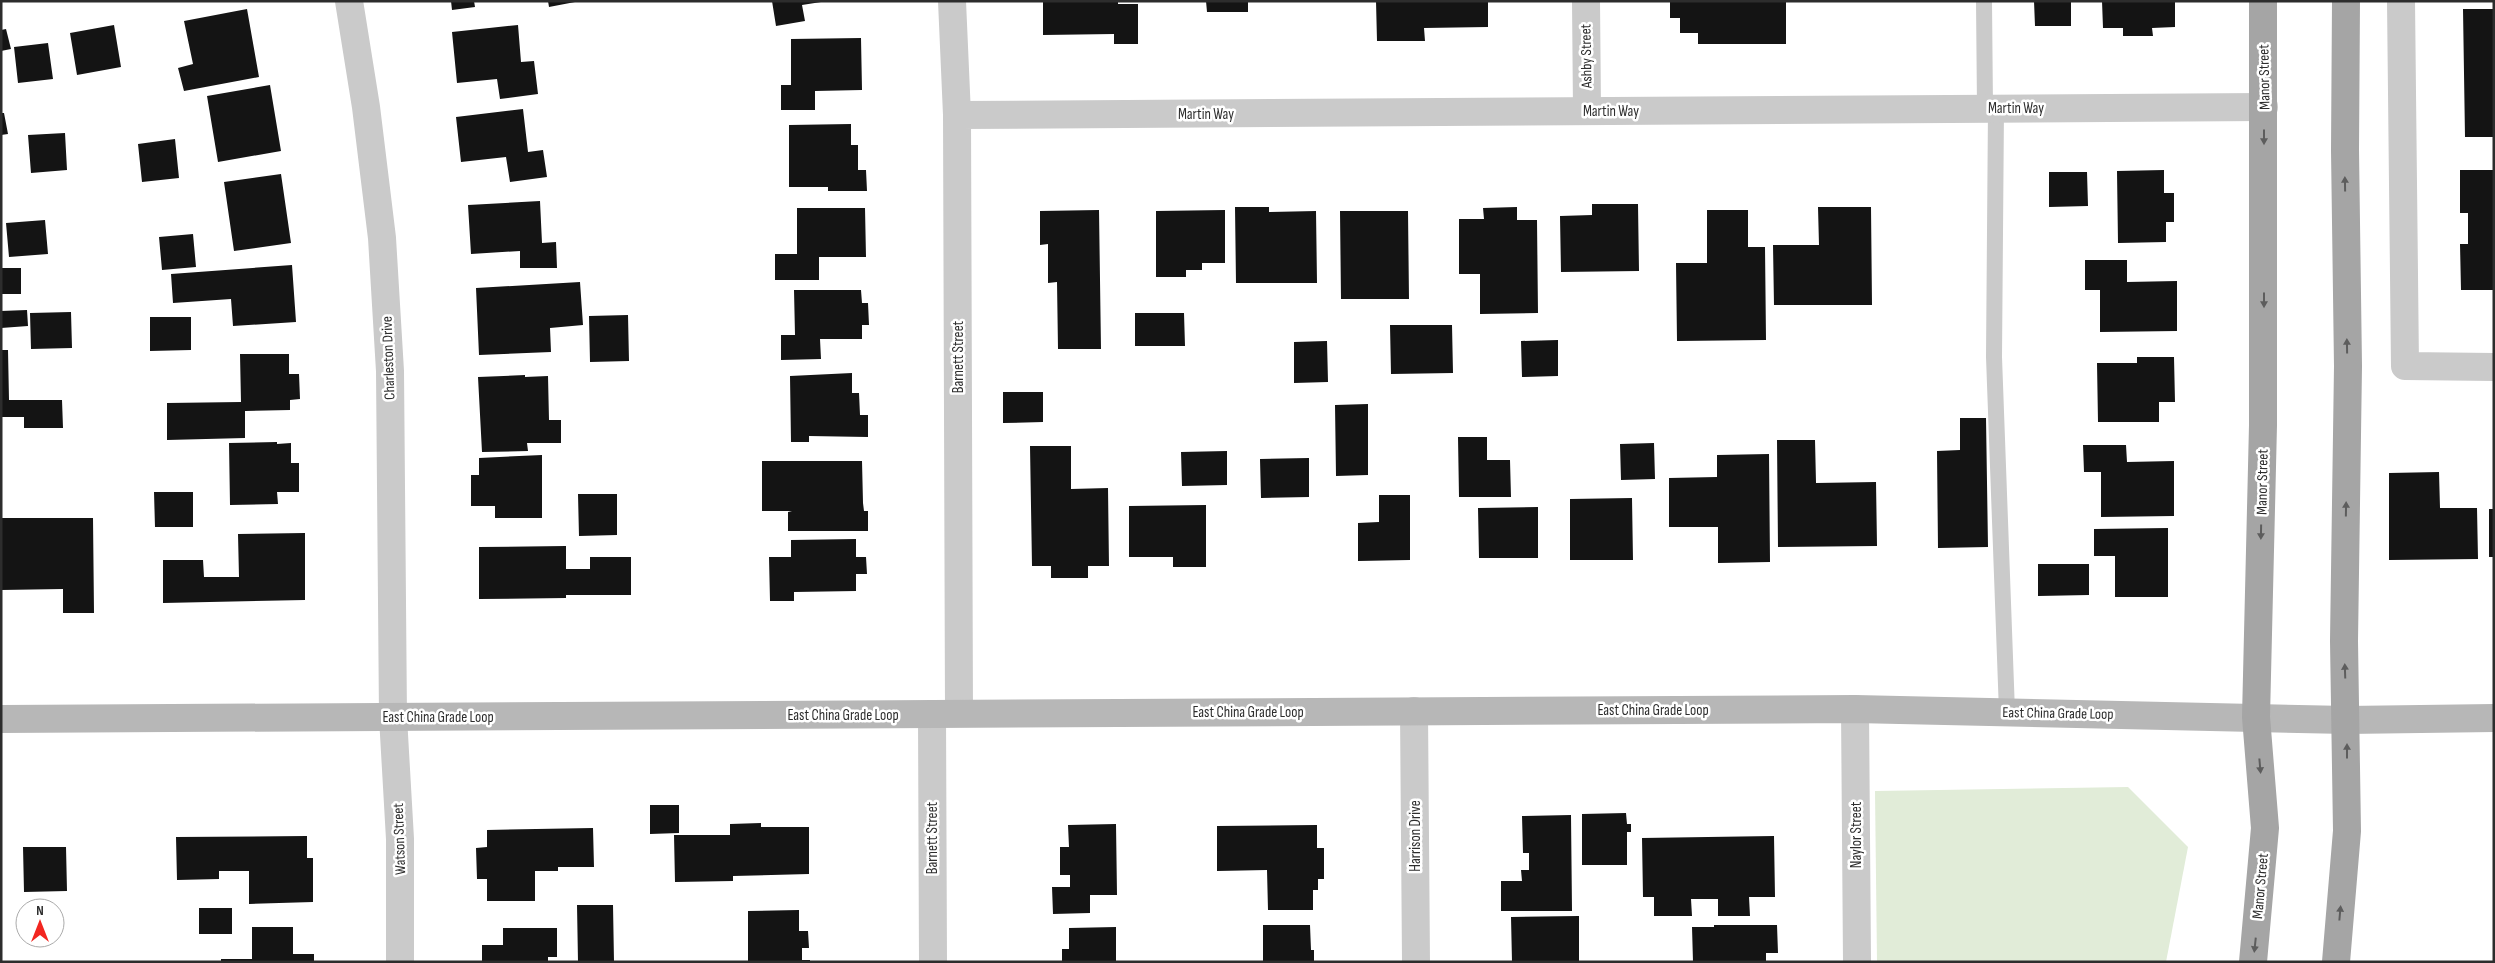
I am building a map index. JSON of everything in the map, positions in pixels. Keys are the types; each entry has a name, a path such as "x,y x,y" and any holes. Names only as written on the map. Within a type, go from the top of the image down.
{"main road":[{"name":"Manor Street","path":"2253,962 2265,828 2256,717 2263,434 2264,107 2262,1"},
{"path":"2336,962 2347,831 2347,720 2344,641 2348,366 2346,1"},
{"name":"East China Grade Loop","path":"1,719 1855,708 2347,720 2494,718"}],"street":[{"name":"Charleston Drive","path":"348,1 368,116 382,238 388,342 393,717"},
{"name":"Barnett Street","path":"952,1 957,115 959,713"},
{"name":"Ashby Street","path":"1586,1 1587,112"},
{"path":"2401,1 2405,366 2494,368"},
{"name":"Martin Way","path":"957,115 2264,107"},
{"name":"Naylor Street","path":"1855,708 1857,962"},
{"name":"Harrison Drive","path":"1414,711 1416,962"},
{"name":"Barnett Street","path":"932,714 933,962"},
{"name":"Watson Street","path":"393,717 400,839 400,962"}],"lane":[{"path":"1984,1 1990,108 1994,357 2006,712"}],"green space":[{"path":"2128,787 2188,847 2166,962 1877,962 1875,791"}],"building":[{"path":"451,1 474,1 475,7 452,10"},
{"path":"548,1 575,1 575,2 549,7"},
{"path":"772,1 821,2 802,5 805,21 776,26"},
{"path":"1043,1 1118,1 1118,4 1138,4 1138,44 1114,44 1114,34 1043,35"},
{"path":"1206,1 1248,1 1248,12 1207,12"},
{"path":"1376,1 1488,1 1488,27 1424,28 1425,41 1377,41"},
{"path":"1670,1 1786,1 1786,44 1698,44 1698,33 1680,33 1680,18 1670,18"},
{"path":"2034,1 2071,1 2071,26 2035,26"},
{"path":"2102,1 2175,1 2175,27 2152,28 2153,36 2123,36 2123,28 2103,28"},
{"path":"247,9 259,77 184,91 178,68 193,64 184,21"},
{"path":"2463,9 2494,9 2494,137 2465,137"},
{"path":"114,25 121,67 77,75 70,33"},
{"path":"518,25 521,62 534,61 538,94 500,99 497,79 457,83 452,32"},
{"path":"6,29 11,49 1,51 1,30"},
{"path":"861,38 862,90 815,91 815,110 781,110 781,85 791,85 791,39"},
{"path":"48,43 53,79 18,83 14,47"},
{"path":"270,85 281,151 218,162 207,96"},
{"path":"523,109 528,152 543,150 547,177 510,182 506,157 461,162 456,117"},
{"path":"1,113 4,113 8,134 1,135"},
{"path":"851,124 851,145 858,145 858,170 866,170 867,191 828,191 828,187 789,187 789,125"},
{"path":"65,133 67,170 31,173 28,135"},
{"path":"175,139 179,178 142,182 138,144"},
{"path":"2164,170 2164,193 2174,193 2174,222 2166,222 2166,242 2118,243 2117,171"},
{"path":"2460,170 2494,170 2494,290 2461,290 2460,244 2468,244 2468,213 2460,213"},
{"path":"2049,172 2087,172 2088,206 2049,207"},
{"path":"281,174 291,243 234,251 224,182"},
{"path":"540,201 542,243 556,242 557,268 520,268 520,251 471,254 468,205"},
{"path":"1592,204 1638,204 1639,271 1561,272 1560,216 1592,215"},
{"path":"1235,207 1269,207 1269,212 1316,211 1317,283 1236,283"},
{"path":"1517,207 1517,220 1537,220 1538,313 1480,314 1480,274 1459,274 1459,219 1484,219 1483,208"},
{"path":"1818,207 1871,207 1872,305 1774,305 1773,245 1819,245"},
{"path":"797,208 865,208 866,257 819,257 819,280 775,280 775,254 797,254"},
{"path":"1099,210 1101,349 1058,349 1057,282 1048,283 1048,244 1040,245 1040,211"},
{"path":"1225,210 1225,263 1202,263 1202,270 1186,270 1186,277 1156,277 1156,211"},
{"path":"1707,210 1748,210 1748,247 1765,247 1766,340 1677,341 1676,263 1707,263"},
{"path":"1340,211 1408,211 1409,299 1341,299"},
{"path":"45,220 48,254 9,257 6,223"},
{"path":"193,234 196,267 162,270 159,237"},
{"path":"2085,260 2127,260 2127,282 2177,281 2177,331 2100,332 2100,290 2085,290"},
{"path":"292,265 296,322 233,326 231,299 173,303 171,274"},
{"path":"1,268 21,268 21,294 1,294"},
{"path":"580,282 583,325 550,328 551,352 479,355 476,288"},
{"path":"794,290 861,290 862,303 868,303 869,325 862,325 862,339 820,339 821,359 781,360 781,335 795,335"},
{"path":"27,310 28,326 1,328 1,311"},
{"path":"71,312 72,348 31,349 30,313"},
{"path":"1135,313 1184,313 1185,346 1135,346"},
{"path":"628,315 629,361 590,362 589,316"},
{"path":"150,317 191,317 191,350 150,351"},
{"path":"1390,325 1452,325 1453,373 1391,374"},
{"path":"1558,340 1558,376 1522,377 1521,341"},
{"path":"1327,341 1328,382 1294,383 1294,342"},
{"path":"1,350 8,350 9,400 62,400 63,428 24,428 24,417 1,417"},
{"path":"240,354 289,354 289,374 299,374 300,399 290,400 290,410 245,411 245,438 167,440 167,403 241,402"},
{"path":"2137,357 2174,357 2175,402 2159,402 2159,422 2098,422 2097,363 2137,363"},
{"path":"852,373 852,393 859,393 860,415 868,415 868,437 809,436 809,442 791,442 790,376"},
{"path":"525,375 525,377 548,376 549,420 561,420 561,443 527,443 528,451 482,452 478,377"},
{"path":"1003,392 1043,392 1043,422 1003,423"},
{"path":"1368,404 1368,475 1336,476 1335,405"},
{"path":"1960,418 1986,418 1988,547 1938,548 1937,451 1960,450"},
{"path":"1458,437 1487,437 1487,460 1510,460 1511,497 1459,497"},
{"path":"1777,440 1815,440 1816,483 1876,482 1877,546 1778,547"},
{"path":"277,442 277,444 291,443 291,463 299,463 299,492 277,492 278,504 230,505 229,443"},
{"path":"1654,443 1655,479 1621,480 1620,444"},
{"path":"2083,445 2126,445 2127,462 2174,461 2174,516 2101,517 2101,472 2084,472"},
{"path":"1030,446 1071,446 1071,489 1108,488 1109,566 1088,566 1088,578 1051,578 1051,566 1032,566"},
{"path":"1227,451 1227,485 1182,486 1181,452"},
{"path":"1769,454 1770,562 1718,563 1718,527 1669,527 1669,478 1717,477 1717,455"},
{"path":"542,455 542,518 495,518 495,506 471,506 471,475 479,475 479,458"},
{"path":"1309,458 1309,497 1261,498 1260,459"},
{"path":"762,461 862,461 863,503 864,511 868,511 868,531 788,531 788,512 792,511 762,511"},
{"path":"2439,472 2440,508 2477,508 2478,559 2389,560 2389,473"},
{"path":"154,492 193,492 193,527 155,527"},
{"path":"578,494 617,494 617,535 579,536"},
{"path":"1379,495 1410,495 1410,560 1358,561 1358,523 1379,522"},
{"path":"1632,498 1633,560 1570,560 1570,499"},
{"path":"1206,505 1206,567 1173,567 1173,557 1129,557 1129,506"},
{"path":"1538,507 1538,558 1479,558 1478,508"},
{"path":"2489,509 2494,509 2494,557 2489,557"},
{"path":"1,518 93,518 94,613 63,613 63,589 1,590"},
{"path":"2168,528 2168,597 2115,597 2115,556 2094,556 2094,529"},
{"path":"305,533 305,600 163,603 163,560 203,560 204,577 239,577 238,534"},
{"path":"856,539 856,557 866,557 867,574 856,574 856,591 794,592 794,601 770,601 769,557 791,557 791,540"},
{"path":"566,546 566,569 590,569 590,557 631,557 631,595 566,595 566,598 479,599 479,547"},
{"path":"2038,564 2089,564 2089,595 2038,596"},
{"path":"650,805 679,805 679,833 650,834"},
{"path":"1626,813 1627,824 1631,824 1631,832 1627,832 1627,865 1582,865 1582,814"},
{"path":"1571,815 1572,911 1501,911 1501,881 1522,881 1521,870 1529,870 1529,853 1523,853 1522,816"},
{"path":"761,823 761,827 809,827 809,874 733,876 733,881 675,882 674,835 730,835 730,824"},
{"path":"1116,824 1117,895 1090,895 1090,913 1053,914 1052,887 1070,887 1070,875 1060,875 1060,847 1069,847 1068,825"},
{"path":"1317,825 1317,848 1324,848 1324,879 1318,879 1318,890 1313,890 1313,910 1268,910 1267,870 1217,871 1217,826"},
{"path":"593,828 594,867 558,867 558,871 535,871 535,901 487,901 487,879 477,879 476,848 487,847 487,830"},
{"path":"307,836 307,858 313,858 313,902 249,904 249,871 219,871 219,879 177,880 176,837"},
{"path":"1774,836 1775,897 1749,897 1750,916 1718,916 1718,899 1691,899 1692,916 1654,916 1654,897 1643,897 1642,838"},
{"path":"23,847 66,847 67,891 24,892"},
{"path":"577,905 613,905 614,962 578,962"},
{"path":"199,908 232,908 232,934 199,934"},
{"path":"799,910 799,931 808,931 809,948 802,948 802,960 810,960 810,962 748,962 748,911"},
{"path":"1579,916 1579,962 1512,962 1511,917"},
{"path":"1263,925 1310,925 1311,950 1314,950 1314,962 1263,962"},
{"path":"1714,925 1777,925 1778,953 1766,953 1766,962 1693,962 1692,927 1714,927"},
{"path":"252,927 293,927 293,954 314,954 314,962 221,962 221,959 252,959"},
{"path":"1116,927 1116,962 1062,962 1062,949 1069,949 1069,928"},
{"path":"503,928 557,928 557,957 548,957 548,962 482,962 482,945 503,945"}]}
